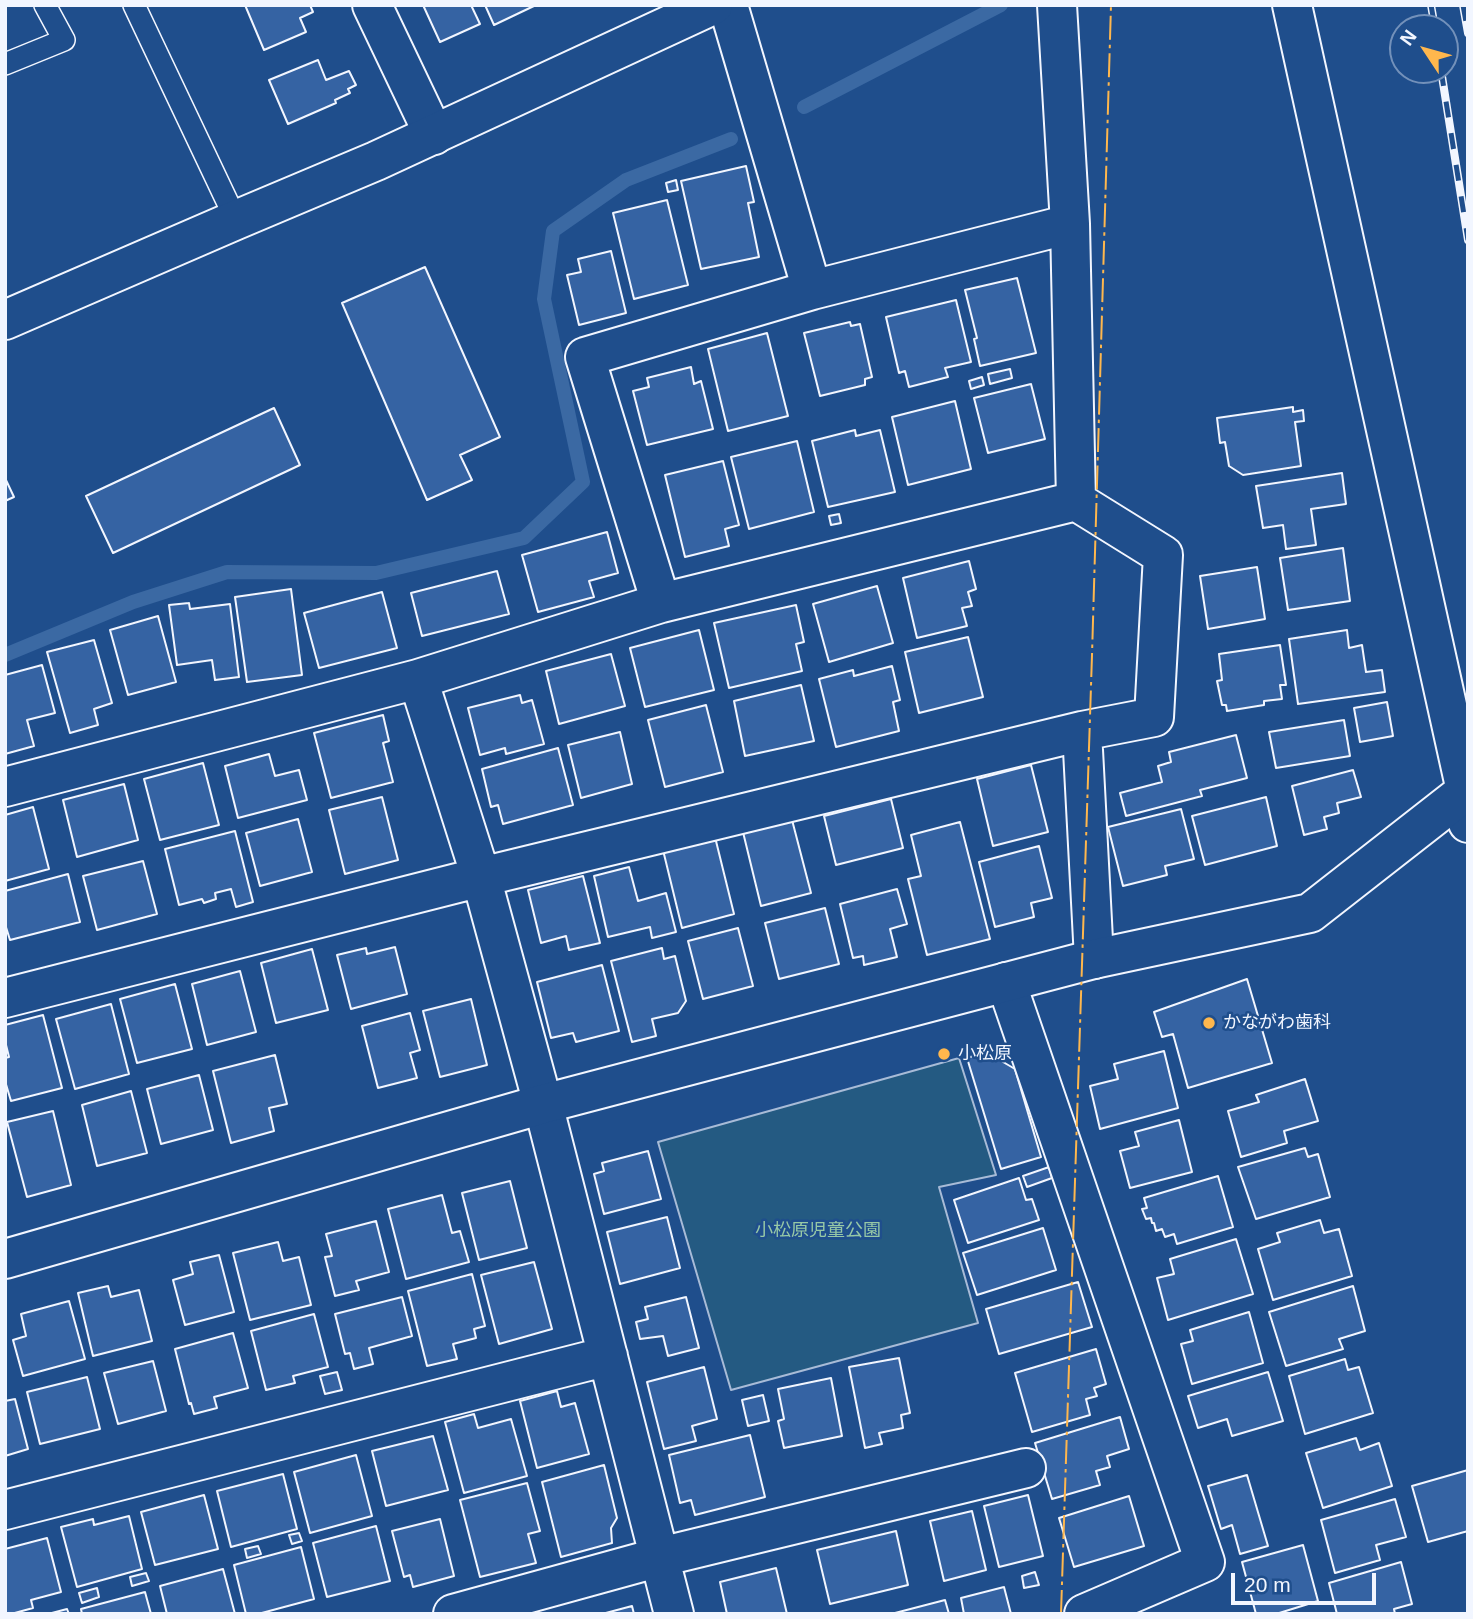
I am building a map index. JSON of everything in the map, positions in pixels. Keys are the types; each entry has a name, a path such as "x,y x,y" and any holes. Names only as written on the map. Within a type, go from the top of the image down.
{"street":[{"path":"372,5 434,135"},
{"path":"5,320 434,135 713,5"},
{"path":"729,5 812,290"},
{"path":"1057,5 1070,224 1076,501"},
{"path":"5,1259 542,1104 1094,959 1310,913 1467,802 1293,5"},
{"path":"661,603 584,357 812,290 1070,224"},
{"path":"5,786 418,679 661,603 1076,501 1163,555 1154,717 1082,731 481,877 5,998"},
{"path":"418,679 481,877 674,1614"},
{"path":"1082,731 1094,959"},
{"path":"1006,982 1205,1562 1084,1614"},
{"path":"5,1510 608,1356"},
{"path":"453,1614 660,1557 1026,1468"}],"lane":[{"path":"5,64 64,40 45,5"},
{"path":"134,5 236,220"}],"green space":[{"name":"小松原児童公園","path":"959,1058 996,1175 939,1187 978,1323 731,1390 658,1142"}],"building":[{"path":"245,5 310,5 313,12 300,18 306,32 264,50"},
{"path":"423,5 471,5 480,24 440,42"},
{"path":"485,5 536,5 494,25"},
{"path":"318,60 326,80 349,71 356,85 348,89 350,93 335,100 336,103 288,124 269,80"},
{"path":"746,166 754,202 748,203 759,257 701,269 681,181"},
{"path":"676,180 678,190 668,192 666,183"},
{"path":"667,200 688,285 634,299 613,213"},
{"path":"611,251 626,313 579,325 567,275 581,272 578,259"},
{"path":"425,267 500,437 460,455 472,480 427,500 342,303"},
{"path":"1017,278 1036,353 980,366 974,339 977,338 965,290"},
{"path":"956,300 971,362 945,368 948,377 909,387 905,371 899,373 886,317"},
{"path":"850,322 851,326 860,324 872,377 865,379 865,385 820,396 804,333"},
{"path":"767,333 788,416 728,431 708,349"},
{"path":"691,367 694,384 701,381 713,429 647,445 633,391 649,387 647,378"},
{"path":"1010,369 1012,378 990,384 988,374"},
{"path":"982,377 984,385 971,389 969,381"},
{"path":"1031,384 1045,439 988,453 974,398"},
{"path":"955,401 971,469 908,485 892,417"},
{"path":"1293,407 1293,412 1303,410 1304,421 1295,422 1301,466 1243,475 1229,466 1225,442 1220,443 1217,418"},
{"path":"274,408 300,465 113,553 86,496"},
{"path":"855,430 856,436 880,430 895,492 828,507 812,441"},
{"path":"797,441 814,512 749,529 731,457"},
{"path":"723,461 739,525 725,529 729,546 685,557 665,475"},
{"path":"1342,473 1346,504 1311,509 1316,545 1286,549 1283,525 1263,528 1256,486"},
{"path":"5,478 14,497 5,501"},
{"path":"839,514 841,523 831,525 829,516"},
{"path":"607,532 618,573 589,581 594,597 538,612 522,555"},
{"path":"1343,548 1350,601 1288,610 1280,558"},
{"path":"969,561 976,589 968,592 972,606 962,608 967,626 917,638 903,578"},
{"path":"1257,567 1265,619 1208,629 1200,576"},
{"path":"497,571 509,614 422,636 411,593"},
{"path":"877,586 893,643 829,662 813,604"},
{"path":"291,589 302,675 247,682 235,597"},
{"path":"382,592 397,648 319,668 304,613"},
{"path":"189,603 190,609 230,604 239,677 215,680 212,660 177,665 169,605"},
{"path":"796,605 804,642 796,644 802,671 729,688 714,623"},
{"path":"158,616 176,682 128,695 110,630"},
{"path":"699,630 714,690 645,707 630,648"},
{"path":"1347,630 1349,648 1362,645 1366,672 1382,670 1385,692 1298,704 1289,639"},
{"path":"968,637 983,697 919,713 905,652"},
{"path":"94,640 112,703 94,709 98,725 70,733 47,652"},
{"path":"1280,645 1286,685 1280,685 1282,699 1227,711 1226,705 1222,705 1217,681 1222,680 1219,654"},
{"path":"611,654 625,706 559,724 546,671"},
{"path":"42,665 55,713 27,720 34,746 5,754 5,675"},
{"path":"892,666 900,700 893,702 899,731 836,747 819,679 853,670 854,676"},
{"path":"801,685 814,741 745,756 734,701"},
{"path":"520,695 522,703 532,700 544,744 506,754 505,748 480,755 468,708"},
{"path":"1387,702 1393,736 1360,742 1354,708"},
{"path":"706,705 723,772 665,787 648,720"},
{"path":"383,715 389,741 383,743 393,782 331,798 314,733"},
{"path":"1344,720 1350,756 1276,768 1269,732"},
{"path":"620,732 632,784 581,798 568,745"},
{"path":"1236,735 1247,778 1200,790 1202,796 1126,816 1120,793 1162,782 1158,766 1171,762 1169,752"},
{"path":"558,748 573,805 503,824 498,805 491,807 482,769"},
{"path":"269,754 275,776 299,770 307,800 238,818 225,766"},
{"path":"203,763 219,825 160,840 144,779"},
{"path":"1031,765 1048,832 993,846 977,779"},
{"path":"1353,770 1361,797 1337,803 1339,813 1324,817 1327,829 1304,835 1292,786"},
{"path":"124,784 138,840 77,857 63,800"},
{"path":"382,797 398,860 345,874 329,810"},
{"path":"1266,797 1277,846 1205,865 1192,816"},
{"path":"891,799 903,848 836,865 824,816"},
{"path":"33,807 49,869 5,881 5,815"},
{"path":"1181,809 1194,859 1165,866 1167,875 1123,886 1108,827"},
{"path":"791,816 811,893 761,906 742,828"},
{"path":"298,819 312,872 260,886 246,833"},
{"path":"960,822 990,939 927,955 908,879 921,876 911,835"},
{"path":"235,831 253,902 236,907 231,889 215,893 216,899 204,903 202,899 179,905 165,849"},
{"path":"715,837 734,914 682,928 663,850"},
{"path":"1039,846 1052,898 1031,903 1034,917 995,927 979,862"},
{"path":"143,861 157,914 97,930 83,876"},
{"path":"629,867 638,901 666,893 676,932 652,938 650,927 608,937 594,876"},
{"path":"68,874 80,922 10,940 5,924 5,891"},
{"path":"583,876 600,943 569,950 566,936 541,943 528,890"},
{"path":"897,889 907,924 890,929 897,957 864,965 863,956 853,958 840,904"},
{"path":"825,908 839,964 779,979 765,923"},
{"path":"738,928 753,986 703,999 688,941"},
{"path":"395,947 407,994 351,1009 337,955 366,948 367,954"},
{"path":"662,948 664,959 675,956 686,1001 678,1013 652,1019 656,1036 632,1042 611,961"},
{"path":"312,949 328,1010 276,1023 261,963"},
{"path":"602,965 619,1031 576,1042 573,1033 551,1038 537,982"},
{"path":"240,971 256,1032 207,1045 192,984"},
{"name":"かながわ歯科","path":"1247,979 1272,1063 1188,1088 1173,1034 1162,1037 1154,1012"},
{"path":"175,984 192,1049 137,1063 120,999"},
{"path":"471,999 487,1065 440,1077 423,1011"},
{"path":"111,1004 129,1074 75,1089 56,1019"},
{"path":"410,1013 420,1050 410,1053 417,1078 378,1088 362,1026"},
{"path":"43,1015 62,1088 11,1101 5,1081 5,1058 9,1057 5,1025"},
{"path":"1164,1051 1178,1108 1100,1129 1090,1086 1118,1079 1114,1064"},
{"path":"986,1052 1015,1069 1041,1157 1001,1169 967,1058"},
{"path":"275,1055 287,1104 269,1108 274,1131 231,1143 213,1071"},
{"path":"199,1075 213,1130 161,1144 147,1089"},
{"path":"1305,1079 1318,1121 1284,1131 1287,1143 1241,1157 1228,1111 1259,1102 1256,1095"},
{"path":"131,1091 147,1153 97,1166 82,1105"},
{"path":"53,1111 71,1185 27,1197 7,1122"},
{"path":"1179,1120 1192,1172 1130,1188 1120,1151 1139,1146 1135,1132"},
{"path":"1305,1148 1308,1157 1318,1154 1330,1197 1256,1219 1238,1167"},
{"path":"648,1151 661,1199 604,1214 594,1174 604,1171 602,1163"},
{"path":"1049,1167 1052,1178 1027,1187 1023,1176"},
{"path":"1218,1176 1233,1227 1177,1244 1174,1234 1165,1237 1162,1229 1156,1231 1151,1218 1146,1219 1142,1209 1147,1208 1144,1198"},
{"path":"1019,1178 1026,1200 1032,1199 1039,1220 968,1243 954,1200"},
{"path":"510,1181 527,1248 479,1260 462,1193"},
{"path":"442,1195 452,1233 460,1231 469,1262 406,1279 388,1209"},
{"path":"667,1217 680,1268 620,1284 607,1232"},
{"path":"1320,1220 1324,1233 1339,1229 1352,1276 1273,1300 1258,1249 1280,1242 1277,1233"},
{"path":"376,1221 389,1272 356,1281 359,1290 335,1296 325,1257 332,1256 326,1234"},
{"path":"1043,1228 1056,1270 977,1295 963,1253"},
{"path":"1236,1239 1253,1294 1168,1320 1157,1278 1174,1274 1170,1259"},
{"path":"278,1242 283,1261 299,1257 311,1305 250,1320 233,1253"},
{"path":"219,1255 234,1312 185,1325 173,1280 193,1274 190,1262"},
{"path":"534,1262 552,1329 499,1344 481,1275"},
{"path":"472,1274 485,1326 474,1329 476,1338 453,1344 457,1359 427,1366 408,1291"},
{"path":"1078,1282 1092,1327 999,1354 986,1309"},
{"path":"108,1286 111,1297 139,1290 152,1341 93,1356 78,1293"},
{"path":"1353,1286 1365,1331 1339,1339 1343,1349 1286,1366 1269,1312"},
{"path":"402,1297 412,1336 369,1348 373,1364 354,1369 350,1353 345,1354 335,1314"},
{"path":"686,1297 699,1348 668,1356 663,1336 640,1339 636,1322 648,1319 645,1307"},
{"path":"69,1301 85,1359 23,1376 13,1340 26,1336 21,1314"},
{"path":"1249,1312 1263,1363 1192,1384 1181,1344 1193,1341 1190,1330"},
{"path":"314,1314 328,1367 293,1376 295,1383 266,1390 251,1331"},
{"path":"233,1333 248,1388 214,1397 217,1408 194,1414 175,1349"},
{"path":"1096,1349 1106,1384 1094,1388 1097,1396 1086,1399 1090,1415 1032,1432 1015,1373"},
{"path":"899,1358 910,1413 901,1415 903,1428 879,1433 882,1444 865,1448 849,1367"},
{"path":"1345,1359 1348,1370 1359,1367 1373,1413 1305,1434 1289,1376"},
{"path":"153,1361 166,1411 118,1424 104,1373"},
{"path":"704,1367 717,1419 692,1426 696,1441 664,1449 647,1382"},
{"path":"337,1372 342,1390 325,1394 320,1376"},
{"path":"1268,1372 1283,1421 1232,1436 1227,1419 1198,1428 1188,1396"},
{"path":"87,1377 100,1429 40,1444 27,1392"},
{"path":"831,1378 842,1436 784,1448 778,1421 784,1419 778,1389"},
{"path":"557,1391 561,1407 575,1403 589,1454 537,1468 520,1401"},
{"path":"763,1395 769,1421 748,1426 742,1400"},
{"path":"15,1399 28,1449 5,1456 5,1401"},
{"path":"474,1414 478,1428 511,1419 527,1476 464,1493 445,1422"},
{"path":"1120,1417 1129,1449 1107,1456 1110,1467 1096,1471 1100,1485 1052,1499 1035,1443"},
{"path":"750,1435 765,1497 695,1515 691,1500 680,1503 669,1455"},
{"path":"433,1436 448,1490 386,1506 372,1451"},
{"path":"1356,1438 1360,1450 1379,1443 1392,1486 1323,1508 1306,1453"},
{"path":"356,1455 372,1516 310,1533 294,1472"},
{"path":"604,1465 617,1518 611,1528 612,1543 561,1557 542,1482"},
{"path":"1468,1470 1468,1531 1428,1542 1412,1486"},
{"path":"283,1474 297,1529 231,1547 217,1491"},
{"path":"1247,1475 1268,1546 1240,1554 1232,1525 1221,1529 1208,1486"},
{"path":"527,1483 540,1531 528,1534 536,1563 480,1577 460,1500"},
{"path":"204,1495 218,1549 155,1565 141,1512"},
{"path":"1028,1495 1043,1556 999,1567 984,1506"},
{"path":"1129,1496 1144,1546 1074,1567 1059,1518"},
{"path":"1395,1499 1406,1537 1376,1545 1380,1560 1335,1573 1321,1520"},
{"path":"972,1511 986,1570 944,1581 930,1521"},
{"path":"129,1516 142,1569 77,1587 61,1527 93,1519 94,1525"},
{"path":"440,1519 454,1576 413,1587 410,1575 404,1577 392,1531"},
{"path":"376,1526 390,1581 327,1597 313,1543"},
{"path":"896,1531 908,1585 830,1604 817,1550"},
{"path":"299,1533 302,1541 292,1544 289,1535"},
{"path":"47,1538 61,1592 31,1600 33,1608 5,1614 5,1549"},
{"path":"1303,1545 1318,1601 1276,1614 1256,1614 1242,1562"},
{"path":"258,1546 261,1554 247,1558 245,1549"},
{"path":"301,1547 314,1599 258,1614 246,1614 234,1565"},
{"path":"1401,1562 1412,1604 1394,1609 1395,1614 1337,1614 1329,1583"},
{"path":"776,1568 787,1614 727,1614 720,1582"},
{"path":"223,1569 235,1614 167,1614 160,1586"},
{"path":"1035,1572 1039,1585 1024,1588 1022,1576"},
{"path":"146,1573 149,1581 132,1586 130,1577"},
{"path":"1004,1587 1011,1614 964,1614 961,1598"},
{"path":"97,1588 99,1597 82,1603 79,1593"},
{"path":"145,1592 151,1614 82,1614 81,1609"},
{"path":"945,1600 949,1614 889,1614 895,1613"},
{"path":"632,1606 634,1614 602,1614"},
{"path":"67,1609 69,1614 48,1614"}],"waterway":[{"path":"804,107 1001,5"},
{"path":"5,655 133,602 227,572 376,573 524,538 583,482 544,299 553,231 626,180 731,139"}],"railway":[{"path":"1431,5 1433,14"},
{"path":"1463,5 1468,33"},
{"path":"1443,84 1468,240"}],"power":[{"path":"1061,1614 1111,5"}],"place":[{"name":"かながわ歯科","path":"1209,1023"},
{"name":"小松原","path":"944,1054"}]}
